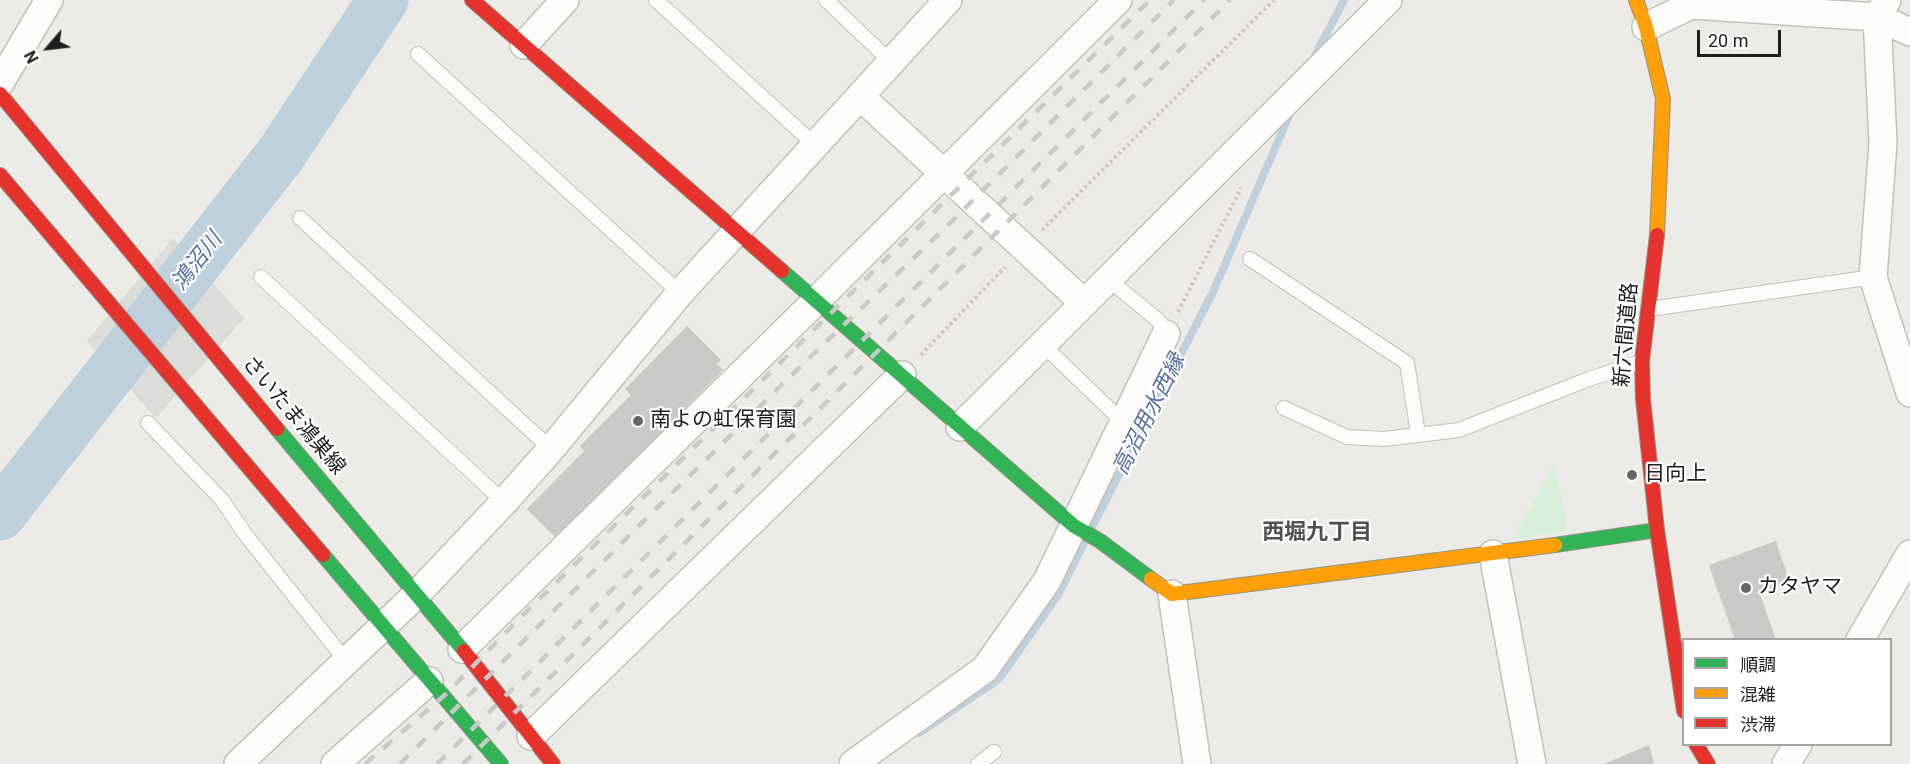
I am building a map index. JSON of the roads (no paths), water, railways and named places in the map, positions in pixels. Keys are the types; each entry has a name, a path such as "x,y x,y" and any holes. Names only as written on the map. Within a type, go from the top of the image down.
{"main road":[{"path":"472,0 1074,526 1100,541 1172,594 1493,554 1657,530"},
{"name":"新六間道路","path":"1636,0 1646,27 1663,99 1659,209 1650,309 1642,361 1643,399 1657,530 1682,704"},
{"name":"さいたま鴻巣線","path":"0,94 214,354 462,649 553,764"},
{"path":"0,175 501,764"},
{"path":"1697,746 1707,764"}],"street":[{"path":"0,83 48,0"},
{"path":"524,45 565,0"},
{"path":"238,764 416,595 504,502 551,449 680,293 948,0"},
{"path":"462,649 1118,0"},
{"path":"960,427 1388,0"},
{"path":"1646,27 1691,3 1882,9 1910,32"},
{"path":"1882,9 1883,143 1873,277 1910,393"},
{"path":"860,96 1084,303"},
{"path":"853,764 985,669 1047,581 1166,334"},
{"path":"531,736 902,375"},
{"path":"1493,554 1532,764"},
{"path":"1861,638 1910,554"},
{"path":"1172,594 1197,764"},
{"path":"335,764 429,681"},
{"path":"1786,764 1796,746"}],"lane":[{"path":"656,0 815,145"},
{"path":"826,0 891,62"},
{"path":"418,54 680,293"},
{"path":"300,218 551,449"},
{"path":"1250,260 1407,363 1418,434"},
{"path":"261,277 504,502"},
{"path":"1650,309 1873,277"},
{"path":"1108,279 1159,321 1166,334"},
{"path":"1042,344 1124,423"},
{"path":"1284,408 1347,437 1384,439 1459,429 1642,361"},
{"path":"148,423 222,500 245,534 346,661"},
{"path":"978,764 994,752"}],"waterway":[{"name":"鴻沼川","path":"0,515 281,154 383,0"},
{"name":"高沼用水西縁","path":"1313,60 1344,0"},
{"name":"高沼用水西縁","path":"1091,529 1213,292 1291,111"},
{"name":"高沼用水西縁","path":"919,733 999,679 1058,595 1085,541"}],"railway":[{"path":"365,764 446,694 516,622 1150,0"},
{"path":"400,764 1174,0"},
{"path":"437,764 1204,0"},
{"path":"463,764 1230,0"}],"place":[{"name":"南よの虹保育園","path":"638,421"},
{"name":"日向上","path":"1632,475"},
{"name":"カタヤマ","path":"1746,588"}],"district":[{"name":"西堀九丁目","path":"1317,533"}]}
